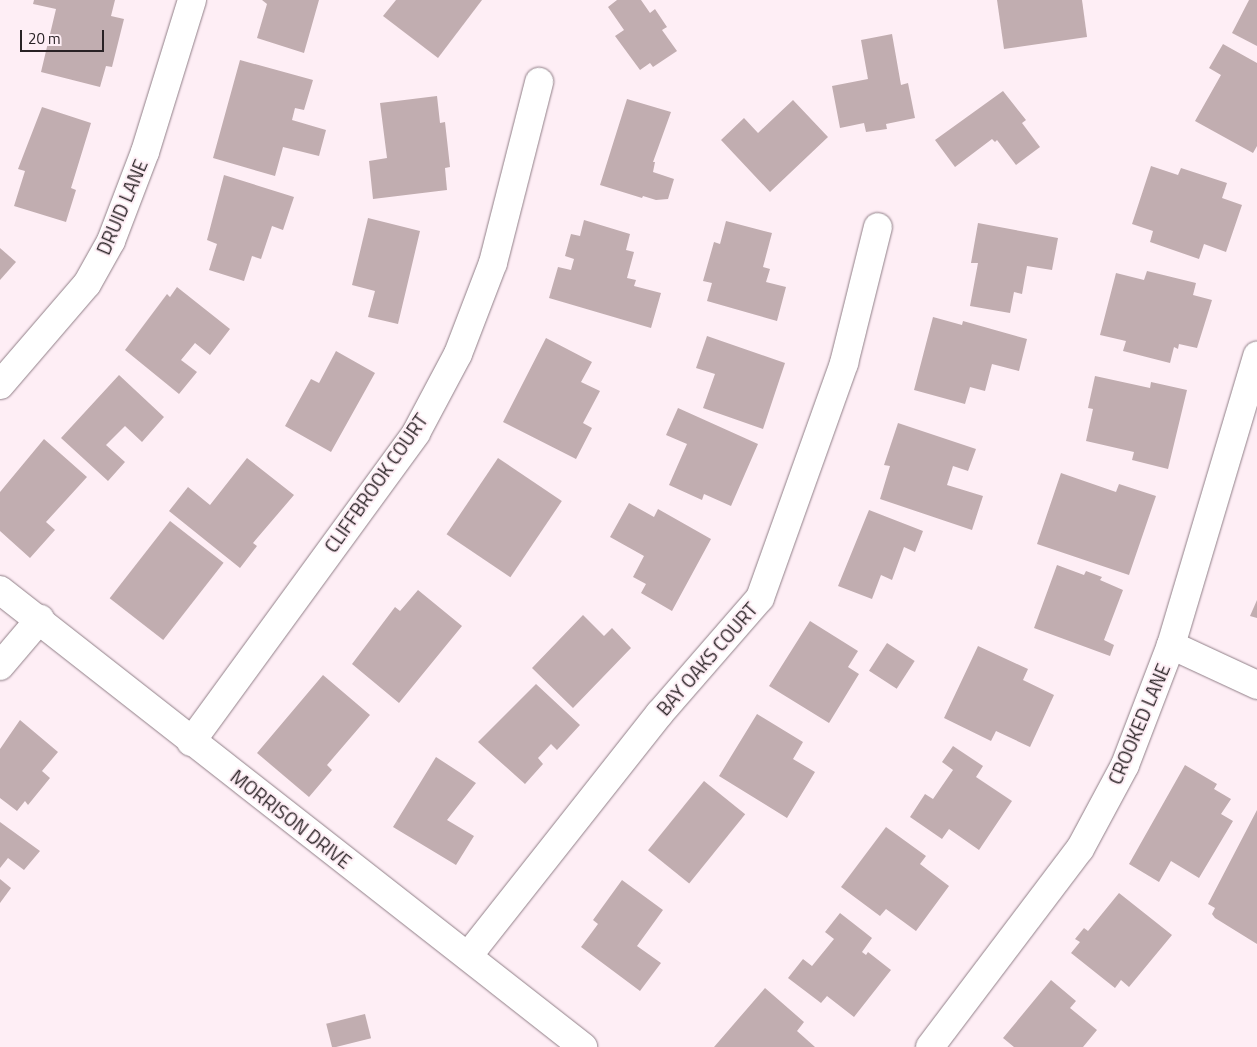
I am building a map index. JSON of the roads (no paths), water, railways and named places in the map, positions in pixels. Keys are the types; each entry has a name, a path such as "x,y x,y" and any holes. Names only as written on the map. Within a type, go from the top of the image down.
{"street":[{"name":"DRUID LANE","path":"0,385 87,284 111,241 146,152 192,0"},
{"name":"CLIFFBROOK COURT","path":"191,742 416,433 448,371 493,262 539,82"},
{"name":"BAY OAKS COURT","path":"468,956 660,712 760,598 844,363 878,227"},
{"name":"CROOKED LANE","path":"930,1047 952,1022 1080,849 1125,765 1171,645 1257,356"},
{"name":"MORRISON DRIVE","path":"0,590 40,618 191,742 583,1047"},
{"path":"0,666 40,618"},
{"path":"1171,645 1257,685"}]}
